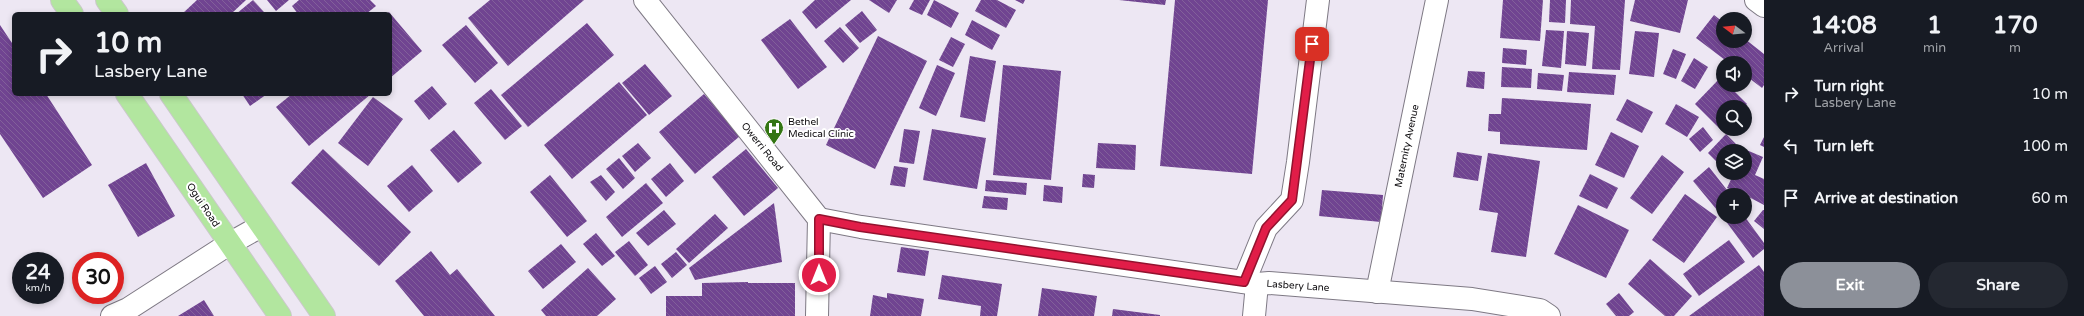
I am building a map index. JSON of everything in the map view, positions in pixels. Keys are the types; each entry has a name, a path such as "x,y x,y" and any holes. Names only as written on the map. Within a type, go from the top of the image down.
{"main road":[{"path":"62,0 71,12"},
{"path":"108,0 116,12"},
{"name":"Ogui Road","path":"127,96 280,316"},
{"path":"172,96 324,316"}],"street":[{"name":"Owerri Road","path":"645,0 819,219"},
{"path":"1254,316 1250,283 1266,228 1292,200 1318,0"},
{"name":"Maternity Avenue","path":"1377,292 1437,0"},
{"path":"1756,0 1764,6"},
{"name":"Lasbery Lane","path":"819,219 860,227 1250,283 1269,283 1472,299 1544,313"},
{"path":"817,316 819,219"},
{"path":"124,314 229,244 261,226"}],"building":[{"path":"197,0 246,0 233,12 184,12"},
{"path":"253,0 264,12 238,12"},
{"path":"267,0 289,0 276,11"},
{"path":"299,0 370,0 376,6 368,12 296,12 292,6"},
{"path":"490,0 584,0 508,66 468,18"},
{"path":"815,0 851,0 816,29 802,12"},
{"path":"869,0 897,0 889,13"},
{"path":"914,0 930,0 922,15 909,9"},
{"path":"934,0 959,13 951,28 927,15"},
{"path":"981,0 997,0 1016,10 1006,28 975,11"},
{"path":"1015,0 1025,0 1023,4"},
{"path":"1119,0 1166,0 1165,5"},
{"path":"1175,0 1268,0 1252,174 1160,166"},
{"path":"1503,0 1543,0 1540,41 1500,38"},
{"path":"1550,0 1566,0 1565,23 1549,22"},
{"path":"1571,0 1625,0 1620,70 1592,69 1595,26 1570,24"},
{"path":"1635,0 1688,0 1680,33 1630,21"},
{"path":"862,11 877,30 860,43 845,25"},
{"path":"1714,15 1716,17 1716,48 1752,48 1752,45 1764,54 1764,85 1762,88 1752,80 1752,56 1720,56 1696,38"},
{"path":"392,16 422,51 392,76"},
{"path":"790,19 827,67 798,89 761,40"},
{"path":"972,20 1000,35 992,50 965,35"},
{"path":"587,23 614,55 528,127 501,95"},
{"path":"0,25 12,43 12,96 47,96 92,165 43,198 0,134"},
{"path":"466,25 498,63 475,83 442,45"},
{"path":"840,27 859,48 843,63 824,41"},
{"path":"1546,30 1564,31 1561,68 1542,66"},
{"path":"1567,31 1589,33 1586,66 1565,64"},
{"path":"1635,31 1659,33 1654,77 1629,74"},
{"path":"878,36 927,61 875,169 826,145"},
{"path":"951,37 965,44 953,67 939,60"},
{"path":"1503,48 1527,50 1526,65 1502,63"},
{"path":"1673,49 1686,54 1676,79 1663,74"},
{"path":"970,56 996,61 985,122 960,117"},
{"path":"1694,58 1708,67 1695,89 1681,81"},
{"path":"645,64 672,96 649,115 622,83"},
{"path":"937,65 955,73 936,116 919,108"},
{"path":"1003,65 1061,71 1051,180 993,175"},
{"path":"1502,67 1532,69 1531,88 1501,87"},
{"path":"1468,71 1485,72 1484,89 1466,87"},
{"path":"1569,72 1616,75 1614,95 1567,92"},
{"path":"1538,73 1564,75 1562,91 1537,89"},
{"path":"619,82 647,115 572,179 544,145"},
{"path":"1716,82 1716,92 1735,92 1743,100 1716,100 1716,125 1695,104"},
{"path":"432,86 447,104 429,120 414,101"},
{"path":"491,89 522,126 505,140 474,103"},
{"path":"704,94 740,136 695,174 659,132"},
{"path":"243,96 264,96 250,106"},
{"path":"290,96 369,96 309,146 276,107"},
{"path":"373,97 403,119 368,166 338,143"},
{"path":"1502,98 1591,104 1587,150 1500,144 1500,132 1488,131 1489,114 1501,114"},
{"path":"1627,99 1653,112 1642,133 1616,120"},
{"path":"1676,104 1699,117 1687,137 1665,124"},
{"path":"1703,127 1713,140 1700,152 1689,139"},
{"path":"904,129 920,131 914,164 899,162"},
{"path":"932,129 986,138 977,189 923,180"},
{"path":"454,130 482,163 458,183 430,150"},
{"path":"1611,132 1639,146 1624,178 1595,165"},
{"path":"1724,136 1728,136 1736,144 1717,144"},
{"path":"1764,137 1764,147 1760,145"},
{"path":"638,143 651,158 635,172 622,156"},
{"path":"1098,143 1136,145 1135,170 1096,168"},
{"path":"1716,145 1716,161 1708,153"},
{"path":"323,149 411,232 379,266 291,183"},
{"path":"746,149 778,188 744,216 712,177"},
{"path":"1457,152 1482,156 1478,181 1453,177"},
{"path":"1752,152 1763,157 1755,175 1764,179 1764,205 1752,199 1752,188 1727,188 1731,180 1752,180"},
{"path":"1488,153 1540,161 1526,257 1491,252 1498,213 1479,210"},
{"path":"1662,155 1684,172 1652,214 1630,198"},
{"path":"619,158 635,178 623,189 606,169"},
{"path":"146,163 175,216 138,237 108,185"},
{"path":"670,163 684,181 666,197 651,179"},
{"path":"412,165 433,191 409,212 387,186"},
{"path":"894,166 908,168 905,187 890,185"},
{"path":"1709,167 1716,176 1716,180 1719,180 1726,188 1716,188 1716,209 1693,181"},
{"path":"1083,174 1095,175 1094,188 1082,187"},
{"path":"1590,174 1618,188 1607,209 1579,196"},
{"path":"550,175 587,221 567,237 530,192"},
{"path":"601,175 615,192 606,201 590,182"},
{"path":"986,180 1027,183 1026,195 985,191"},
{"path":"646,183 663,203 622,237 606,217"},
{"path":"1044,185 1063,187 1062,203 1043,201"},
{"path":"1322,190 1383,195 1381,222 1319,216"},
{"path":"1685,194 1716,216 1684,263 1652,240"},
{"path":"984,196 1008,198 1007,210 982,208"},
{"path":"774,203 782,262 695,280 689,268"},
{"path":"1578,205 1629,230 1606,278 1554,254"},
{"path":"664,210 676,224 648,246 636,233"},
{"path":"1764,210 1764,229 1754,221"},
{"path":"715,214 728,228 689,263 676,249"},
{"path":"1728,224 1750,224 1764,243 1764,249 1753,258"},
{"path":"596,233 615,256 602,266 583,244"},
{"path":"1729,240 1745,262 1699,296 1683,274"},
{"path":"629,241 648,265 635,276 615,252"},
{"path":"561,244 576,262 543,289 528,271"},
{"path":"901,247 929,251 925,276 897,272"},
{"path":"431,251 450,275 457,269 495,316 424,316 395,281"},
{"path":"676,252 687,265 672,278 661,264"},
{"path":"1650,259 1692,296 1674,316 1665,316 1628,284"},
{"path":"1759,265 1764,272 1764,316 1689,316"},
{"path":"655,266 667,282 651,294 639,278"},
{"path":"588,268 616,299 597,316 546,316 541,310"},
{"path":"942,275 1002,284 997,316 980,316 981,306 938,299"},
{"path":"702,283 795,283 795,316 666,316 666,296 702,296"},
{"path":"1042,288 1097,296 1094,316 1038,316"},
{"path":"887,293 924,299 921,316 870,316 873,295 887,298"},
{"path":"1619,293 1634,312 1629,316 1616,316 1606,304"},
{"path":"204,300 214,316 178,316"},
{"path":"1113,309 1160,315 1160,316 1112,316"}],"place":[{"name":"Bethel Medical Clinic","path":"774,145"}],"route":[{"path":"819,275 819,219 860,227 1244,282 1266,228 1292,200 1312,44"}]}
